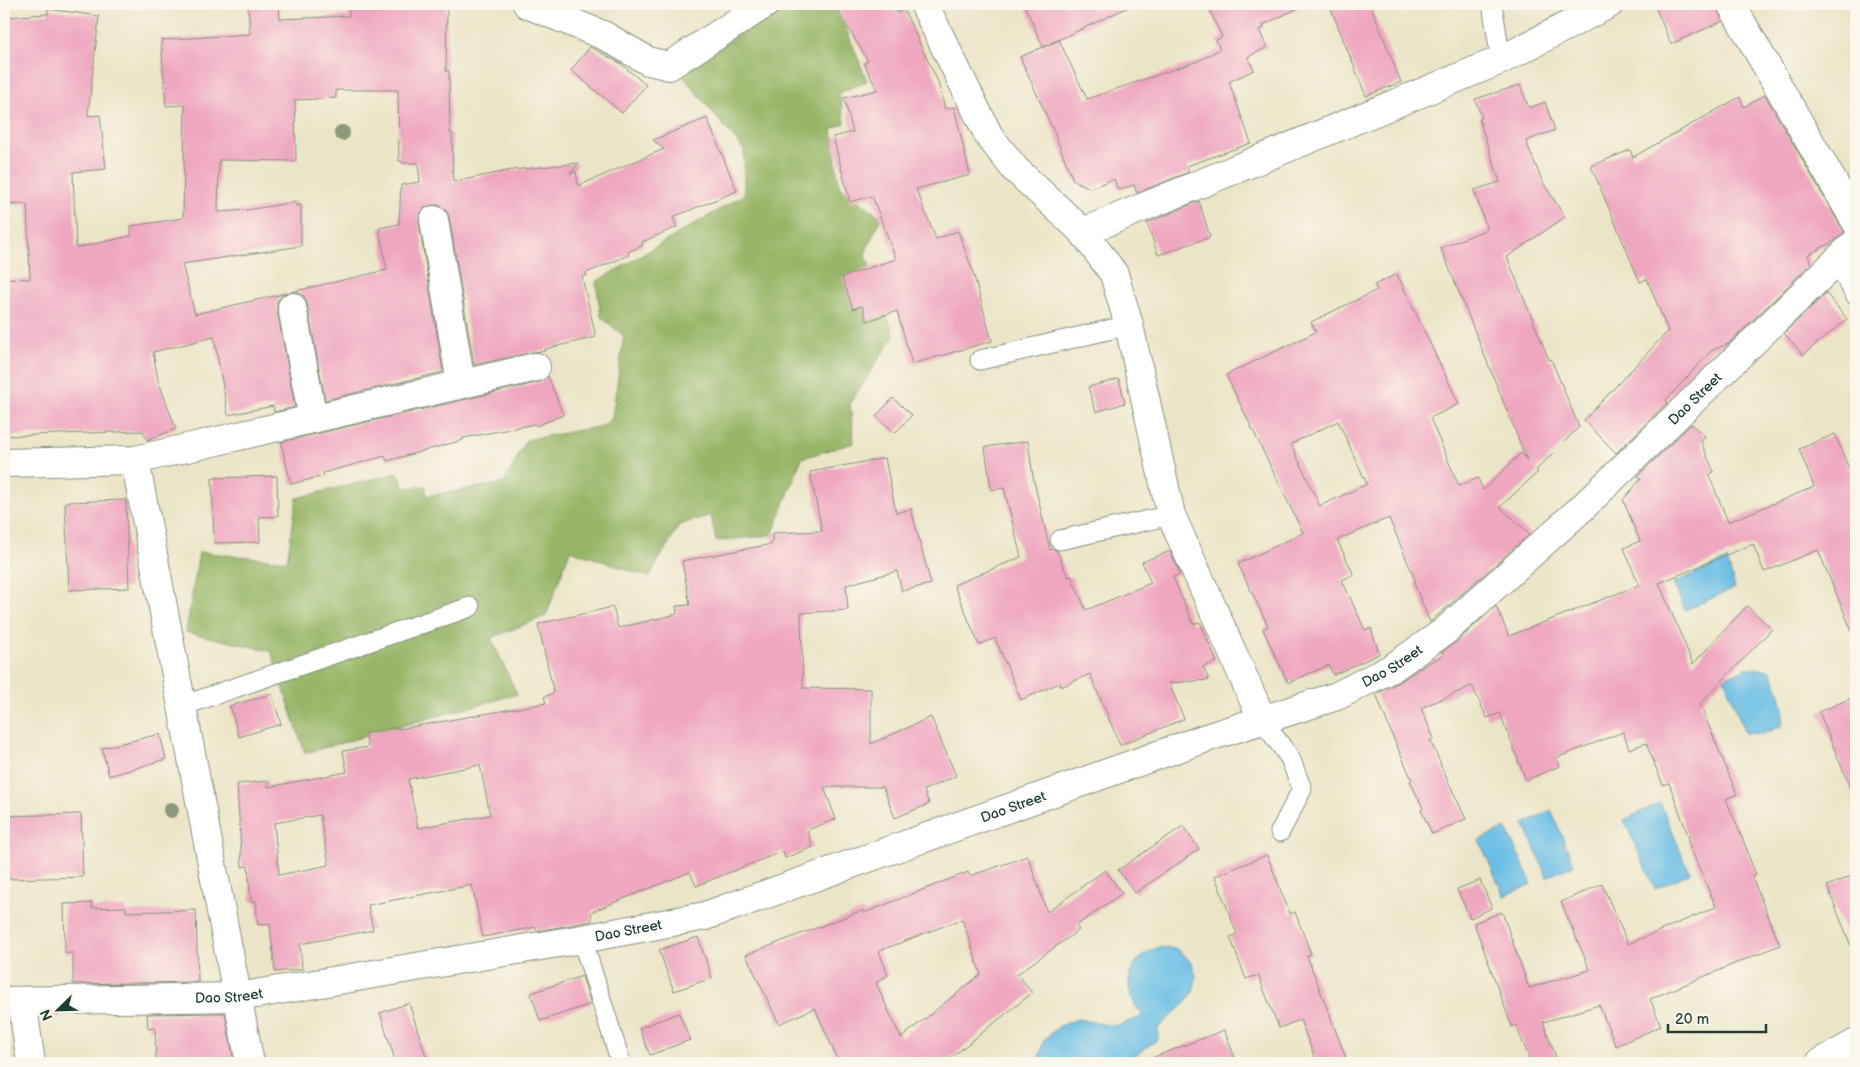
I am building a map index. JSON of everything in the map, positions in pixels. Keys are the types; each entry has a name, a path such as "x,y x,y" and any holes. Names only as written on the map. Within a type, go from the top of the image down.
{"street":[{"path":"527,4 605,36 648,61 669,66 765,4"},
{"path":"924,4 990,136 1015,169 1083,232 1114,274 1129,325 1171,515 1263,721"},
{"path":"1083,232 1501,60 1609,4"},
{"path":"1731,4 1856,222"},
{"path":"434,220 461,384"},
{"name":"Dao Street","path":"13,1001 238,996 582,939 705,916 1209,737 1338,696 1392,668 1445,630 1583,507 1856,242"},
{"path":"292,307 313,419"},
{"path":"4,463 135,460 536,367"},
{"path":"135,460 250,1063"},
{"path":"13,1001 31,1063"},
{"path":"1820,1063 1856,1043"}],"lane":[{"path":"1492,4 1501,60"},
{"path":"1836,261 1856,296"},
{"path":"980,360 1129,325"},
{"path":"1060,540 1171,515"},
{"path":"182,706 470,607"},
{"path":"1263,721 1290,758 1302,789 1280,832"},
{"path":"582,939 621,1063"}],"green space":[{"path":"779,4 831,4 847,31 867,81 839,93 845,123 832,129 839,186 881,217 865,253 894,336 850,403 854,443 802,458 772,535 716,541 711,515 679,525 649,577 570,550 546,616 491,638 517,694 305,753 271,651 186,632 199,552 287,561 297,498 398,473 405,488 425,486 427,496 504,483 526,440 603,426 612,418 624,336 601,317 596,282 744,195 744,150 682,75"}],"water":[{"path":"1727,560 1735,588 1685,610 1673,583"},
{"path":"1747,668 1770,670 1781,698 1783,719 1781,726 1763,734 1745,733 1724,678"},
{"path":"1660,803 1690,873 1655,889 1624,820"},
{"path":"1551,810 1574,865 1547,877 1524,824"},
{"path":"1506,828 1532,884 1504,896 1479,840"},
{"path":"1159,947 1177,949 1192,963 1196,977 1193,992 1186,1002 1158,1028 1158,1039 1126,1060 1126,1063 1037,1063 1044,1040 1058,1027 1078,1019 1108,1025 1120,1025 1143,1016 1135,1005 1130,993 1130,976 1132,969 1143,956"}],"building":[{"path":"248,4 279,4 280,19 349,16 349,7 417,7 417,4 447,5 446,71 449,71 453,182 512,170 579,163 570,174 576,171 578,186 664,149 653,140 707,118 737,191 673,217 677,227 642,242 643,245 628,252 629,255 586,273 587,276 582,277 596,337 545,349 546,351 532,352 474,365 449,217 446,210 439,205 425,208 420,214 419,223 443,372 325,400 307,304 304,296 298,292 291,292 387,270 379,228 399,224 401,185 420,182 418,163 402,163 402,161 399,161 398,90 336,90 336,98 295,100 296,161 219,160 218,212 247,210 296,202 296,206 301,205 301,246 182,264 195,314 287,293 277,301 277,310 295,407 274,412 273,406 228,415 214,337 153,352 158,380 176,429 147,440 143,431 4,436 4,278 30,279 27,204 4,205 4,17 48,14 48,9 99,16 88,116 100,115 106,169 73,172 76,248 131,236 131,226 183,218 185,105 166,106 161,40 250,34"},
{"path":"834,4 892,4 897,13 904,10 938,82 945,109 954,107 970,175 916,189 936,239 958,231 972,269 992,341 912,364 897,311 867,321 862,306 853,309 842,277 896,259 872,196 850,202 833,137 853,132 844,98 877,90 864,63 868,61"},
{"path":"1024,4 1135,4 1043,47"},
{"path":"1207,4 1307,4 1263,25 1264,28 1259,30 1267,47 1248,57 1254,70 1229,82 1251,143 1187,166 1189,172 1137,193 1134,185 1118,190 1114,179 1090,188 1073,180 1054,132 1020,57 1059,40 1087,99 1198,61 1220,49 1216,40 1222,37"},
{"path":"1329,4 1370,4 1401,82 1366,96"},
{"path":"1654,4 1715,4 1723,21 1671,44"},
{"path":"590,47 620,63 646,85 622,113 571,70"},
{"path":"1520,85 1529,108 1545,102 1555,130 1526,141 1542,181 1565,217 1507,257 1579,427 1536,470 1538,472 1500,507 1530,534 1430,622 1414,583 1416,582 1389,518 1337,540 1354,575 1342,580 1365,630 1371,628 1379,654 1333,675 1329,665 1288,683 1263,629 1268,626 1238,564 1303,533 1226,375 1316,332 1311,322 1377,290 1374,285 1397,274 1459,404 1430,418 1459,486 1478,478 1483,490 1521,453 1527,460 1441,248 1487,229 1474,190 1500,182 1479,119 1482,118 1475,99","holes":["1338,421 1367,484 1320,506 1291,444"]},
{"path":"1765,95 1844,232 1834,241 1808,255 1811,264 1728,344 1712,350 1666,400 1668,402 1616,453 1584,420 1668,331 1647,279 1640,282 1591,166 1630,150 1633,157 1740,97 1744,107"},
{"path":"1199,201 1210,237 1158,255 1147,223"},
{"path":"1826,293 1847,319 1803,355 1784,333"},
{"path":"548,376 563,415 536,426 535,424 463,438 463,440 387,461 385,456 323,473 324,476 291,484 281,442 540,382"},
{"path":"1119,379 1125,403 1096,412 1088,387"},
{"path":"893,398 912,415 895,433 876,416"},
{"path":"1691,424 1705,436 1701,442 1714,472 1709,475 1728,522 1814,487 1799,449 1835,434 1856,486 1856,641 1818,550 1764,572 1753,544 1659,583 1693,664 1747,606 1772,629 1700,704 1737,794 1726,799 1756,875 1752,877 1780,945 1650,999 1661,1026 1616,1046 1599,1005 1543,1022 1558,1063 1531,1063 1516,1025 1512,1027 1474,923 1502,912 1529,988 1590,970 1561,902 1602,884 1628,944 1716,907 1688,842 1690,841 1669,783 1663,785 1646,743 1629,749 1623,732 1556,758 1560,766 1526,780 1500,713 1487,718 1472,686 1421,708 1434,739 1430,740 1466,819 1432,834 1376,694 1443,656 1442,652 1455,643 1496,606 1509,636 1639,585 1624,548 1640,541 1623,500 1641,479 1638,476"},
{"path":"1028,441 1033,477 1050,550 1054,549 1057,551 1068,577 1071,576 1086,610 1151,583 1142,562 1170,551 1180,574 1173,577 1193,624 1200,622 1217,662 1203,667 1209,680 1169,683 1184,719 1120,745 1090,674 1061,687 1060,683 1021,700 995,638 979,645 954,585 1021,557 1004,488 991,490 985,447"},
{"path":"885,458 896,513 911,509 931,584 902,591 897,571 846,585 848,610 801,613 803,688 871,689 871,744 931,717 956,776 924,790 929,804 895,818 883,787 824,787 836,819 807,830 813,847 785,858 783,851 696,886 690,872 591,912 592,921 537,931 536,927 483,937 472,885 368,905 373,930 300,944 302,969 275,972 270,924 258,925 256,901 251,902 248,866 242,867 237,784 268,781 268,787 347,772 343,751 368,747 365,733 398,727 399,729 546,703 544,697 554,693 538,624 613,607 618,628 677,614 676,606 690,605 682,561 772,544 772,533 822,531 810,472","holes":["480,765 490,815 418,828 408,779","320,815 329,865 279,875 274,823"]},
{"path":"277,476 278,516 259,517 260,542 214,543 212,478"},
{"path":"126,500 129,588 69,590 65,502"},
{"path":"272,694 281,724 239,737 230,706"},
{"path":"1856,696 1856,798 1855,799 1819,712"},
{"path":"160,734 166,759 109,776 102,748"},
{"path":"81,814 83,877 8,879 6,816"},
{"path":"1183,826 1199,849 1135,893 1118,870"},
{"path":"1267,855 1290,914 1295,912 1311,954 1307,956 1348,1063 1317,1063 1300,1020 1279,1028 1258,975 1246,979 1230,937 1237,934 1215,876"},
{"path":"1028,856 1047,912 1105,870 1122,893 1076,926 1079,930 1017,974 1032,993 944,1063 839,1063 815,1008 779,1024 746,955 863,910 864,913 968,872 970,876","holes":["962,919 981,974 901,1038 876,983 888,975 879,951"]},
{"path":"1856,874 1856,956 1855,956 1827,886"},
{"path":"1480,880 1492,908 1470,918 1457,889"},
{"path":"92,903 92,908 126,907 126,912 196,910 198,982 73,984 73,953 65,953 64,904"},
{"path":"698,937 712,978 674,991 659,950"},
{"path":"582,976 591,1004 540,1021 531,993"},
{"path":"409,1003 428,1063 396,1063 380,1013"},
{"path":"225,1013 234,1063 156,1063 155,1028 148,1029 147,1014"},
{"path":"679,1013 690,1040 650,1055 639,1028"},
{"path":"1224,1030 1237,1063 1144,1063 1144,1061"}]}
